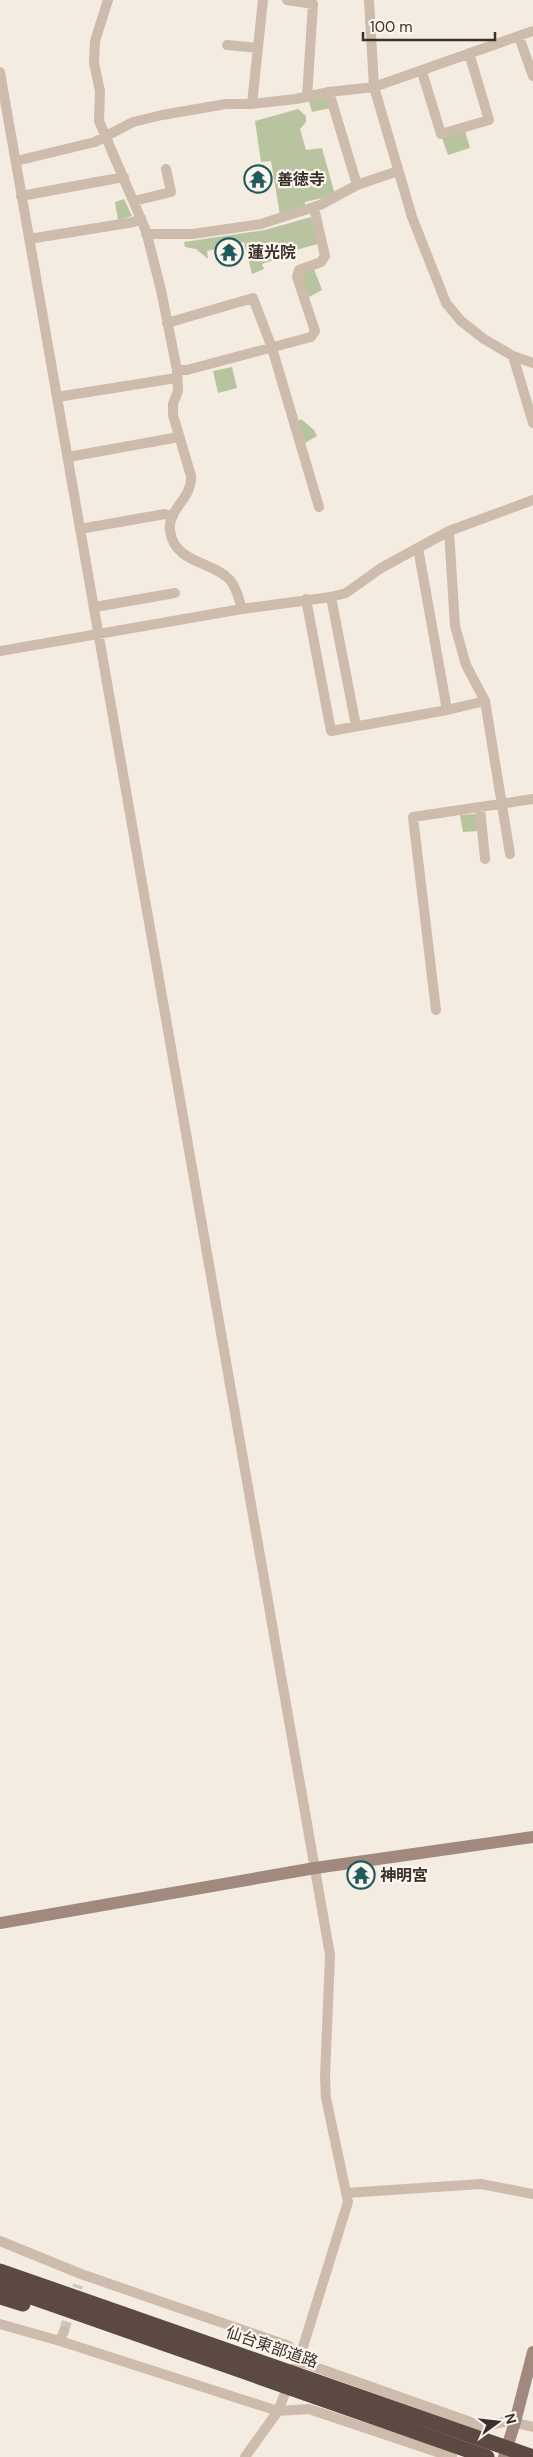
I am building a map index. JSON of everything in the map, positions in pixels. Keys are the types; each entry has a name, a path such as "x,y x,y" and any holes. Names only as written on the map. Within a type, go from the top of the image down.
{"highway":[{"name":"仙台東部道路","path":"1,2275 162,2343 283,2378 527,2455"},
{"name":"仙台東部道路","path":"1,2275 283,2378 487,2457"},
{"path":"0,2298 162,2343"}],"street":[{"path":"108,0 95,41 94,63 100,92 99,122 107,136 146,234 167,323 176,374 178,390 173,404 173,416 192,485 173,516 170,532 184,555 223,574 231,581 242,609"},
{"path":"252,104 263,0"},
{"path":"287,0 313,4 307,96"},
{"path":"369,0 369,43 374,88 412,217 446,303 460,320 484,339 513,356 533,363"},
{"path":"16,161 95,142 132,122 226,104 252,104 329,92 374,88 533,31"},
{"path":"519,36 533,76"},
{"path":"227,45 258,48"},
{"path":"422,72 441,134 489,120 469,54"},
{"path":"0,72 330,1955 325,2078 326,2098 348,2202 298,2361 278,2411 245,2457"},
{"path":"329,92 356,185"},
{"path":"134,201 171,192 166,169"},
{"path":"146,234 192,234 240,229 314,208 356,185 398,171"},
{"path":"21,196 124,177"},
{"path":"57,397 176,374 311,337 315,330 297,277 299,270 321,262 325,256 314,208"},
{"path":"29,239 134,222 141,218"},
{"path":"167,323 253,298 272,348 319,507"},
{"path":"513,356 533,423"},
{"path":"68,457 180,437"},
{"path":"0,651 242,609 332,597 346,593 381,568 449,531 533,500"},
{"path":"80,529 165,514 173,516"},
{"path":"449,531 455,626 466,665 485,701 510,854"},
{"path":"418,548 447,710"},
{"path":"95,607 175,593"},
{"path":"332,597 356,726"},
{"path":"306,599 332,731 447,710 485,701"},
{"path":"436,1010 413,817 533,800"},
{"path":"480,808 485,859"},
{"path":"0,1923 315,1868 533,1837"},
{"path":"346,2193 481,2184 533,2194"},
{"path":"0,2241 81,2274 289,2346 298,2361 479,2425 487,2426 502,2421 515,2422 533,2428"},
{"path":"78,2285 81,2274"},
{"path":"0,2324 62,2336 278,2411 309,2409 452,2457"},
{"path":"504,2457 533,2352"}],"green space":[{"path":"326,95 330,108 312,112 308,98"},
{"path":"298,109 306,116 306,122 300,129 306,150 322,148 335,195 305,202 305,208 280,215 271,161 261,162 255,121"},
{"path":"465,131 470,148 448,155 442,138"},
{"path":"124,199 132,216 118,220 115,202"},
{"path":"311,217 318,244 285,253 286,261 283,261 281,257 262,264 264,269 252,274 244,242 207,251 208,259 196,249 185,247 184,242 265,230"},
{"path":"314,269 322,290 309,297 302,279 303,273"},
{"path":"232,367 237,388 218,393 213,371"},
{"path":"301,419 314,430 317,436 305,443 298,421"},
{"path":"477,814 479,831 463,832 460,815"}],"tunnel":[{"path":"64,2331 78,2285"}],"place":[{"name":"善徳寺","path":"258,179"},
{"name":"蓮光院","path":"229,252"},
{"name":"神明宮","path":"361,1875"}]}
